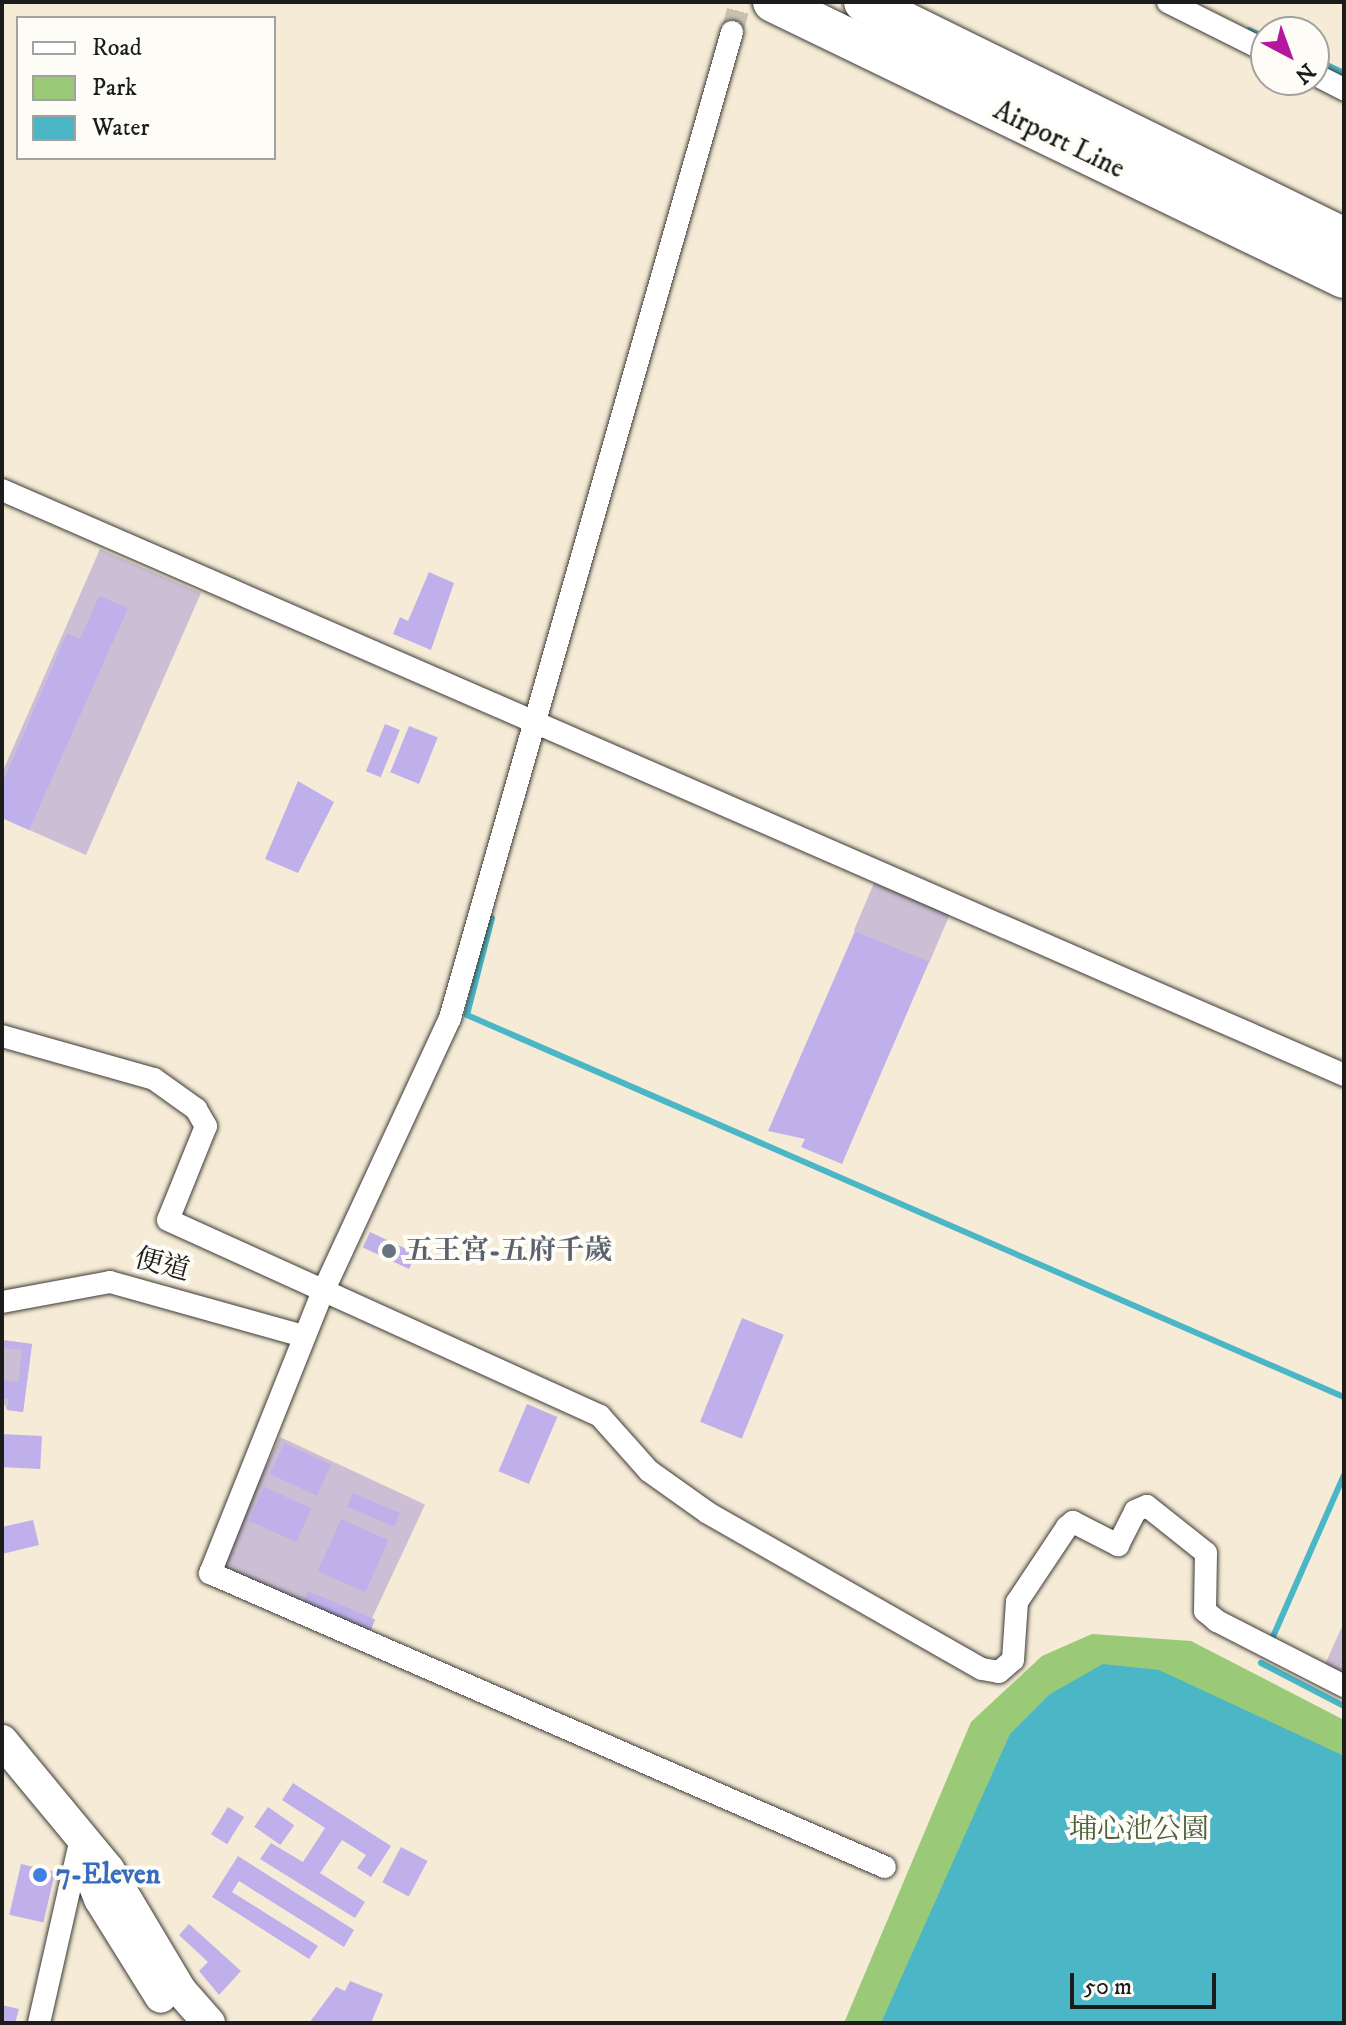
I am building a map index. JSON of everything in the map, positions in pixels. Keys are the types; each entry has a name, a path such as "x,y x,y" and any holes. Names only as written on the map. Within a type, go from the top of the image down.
{"highway":[{"name":"Airport Line","path":"773,2 1344,278"},
{"name":"Airport Line","path":"864,2 1344,238"}],"main road":[{"path":"2,1741 80,1842 108,1869 180,1990 209,2023"},
{"path":"80,1842 112,1921 182,2023"}],"street":[{"path":"1168,2 1250,43"},
{"path":"732,32 450,1018 323,1291 210,1573 885,1867"},
{"path":"2,490 537,720 1344,1075"},
{"path":"2,1036 154,1079 196,1109 206,1126 168,1220 600,1416 649,1471 708,1513 982,1669 999,1672 1013,1660 1017,1602 1067,1527 1073,1522 1118,1545 1135,1511 1147,1506 1206,1553 1205,1611 1344,1686"},
{"name":"便道","path":"2,1302 110,1282 304,1336"},
{"path":"39,2023 80,1842"}],"shaded area":[{"path":"100,549 201,593 86,855 2,818 2,773"},
{"path":"874,883 949,915 929,963 854,931"},
{"path":"2,1340 32,1344 23,1412 7,1410 2,1399"},
{"path":"280,1437 425,1505 363,1638 218,1570"},
{"path":"1344,1622 1344,1682 1322,1671"}],"green space":[{"name":"埔心池公園","path":"1092,1634 1191,1641 1344,1720 1344,2023 844,2023 971,1722 1042,1656"}],"water":[{"name":"埔心池公園","path":"1103,1664 1159,1670 1344,1756 1344,2023 881,2023 1010,1734 1050,1694"}],"building":[{"path":"429,572 454,583 431,650 393,634 400,617 408,621"},
{"path":"99,596 128,608 29,830 2,818 2,784 67,633 80,639"},
{"path":"385,724 400,730 381,777 366,771"},
{"path":"409,726 438,738 419,784 390,772"},
{"path":"298,781 334,802 298,873 265,859"},
{"path":"855,931 929,962 842,1164 801,1147 805,1139 768,1131"},
{"name":"五王宮-五府千歲","path":"370,1232 416,1254 409,1269 363,1247"},
{"path":"742,1318 784,1335 742,1439 700,1422"},
{"path":"2,1340 32,1344 23,1412 7,1410 9,1399 2,1399 2,1380 18,1382 22,1350 2,1348"},
{"path":"527,1404 557,1417 529,1484 498,1471"},
{"path":"2,1434 42,1436 40,1469 2,1467"},
{"path":"284,1443 331,1465 317,1496 270,1474"},
{"path":"264,1487 312,1508 296,1542 249,1521"},
{"path":"353,1493 400,1513 394,1527 347,1507"},
{"path":"341,1519 389,1540 365,1592 318,1571"},
{"path":"33,1520 39,1545 2,1554 2,1527"},
{"path":"308,1591 375,1620 369,1633 302,1605"},
{"path":"293,1783 391,1846 371,1877 357,1868 366,1855 342,1840 320,1873 365,1902 355,1918 260,1859 271,1843 303,1862 325,1828 282,1800"},
{"path":"228,1807 244,1817 227,1844 211,1834"},
{"path":"268,1807 294,1825 280,1845 254,1827"},
{"path":"401,1847 427,1861 409,1896 382,1882"},
{"path":"238,1856 354,1930 344,1947 239,1881 232,1892 318,1946 309,1959 212,1897"},
{"path":"21,1864 55,1872 43,1923 9,1915"},
{"path":"189,1924 241,1971 219,1995 199,1971 208,1962 179,1935"},
{"path":"350,1981 383,1994 371,2023 309,2023 336,1987 345,1991"},
{"path":"2,2005 19,2009 15,2023 2,2023"}],"waterway":[{"path":"1330,66 1344,73"},
{"path":"492,918 467,1015 1344,1397"},
{"path":"1272,1639 1344,1475"},
{"path":"1261,1663 1344,1706"}],"tunnel":[{"path":"732,32 740,2"}],"place":[{"name":"五王宮-五府千歲","path":"389,1251"},
{"name":"7-Eleven","path":"40,1875"}]}
